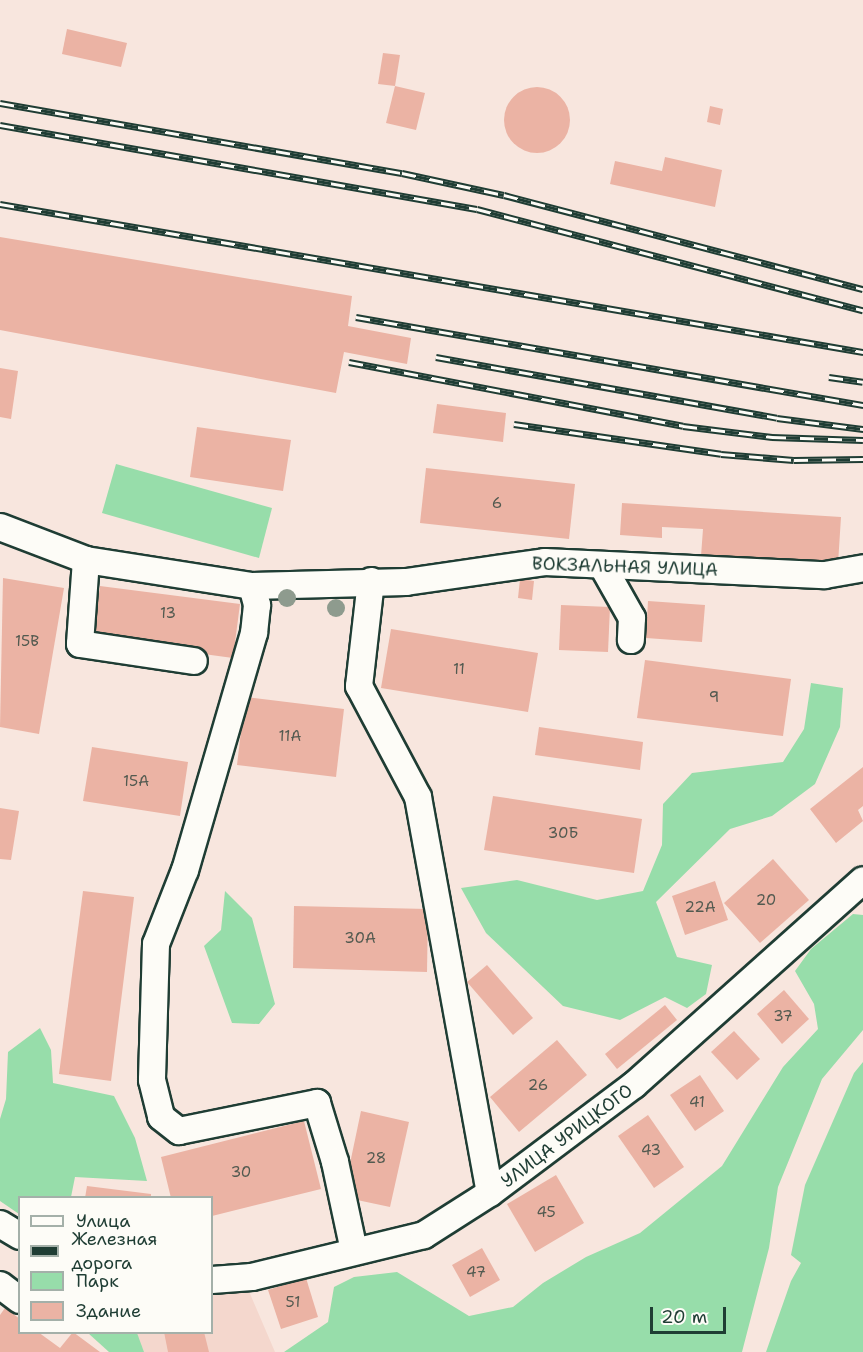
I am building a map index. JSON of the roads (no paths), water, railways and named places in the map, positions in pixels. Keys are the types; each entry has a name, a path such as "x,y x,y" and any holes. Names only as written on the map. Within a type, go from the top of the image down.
{"street":[{"name":"ВОКЗАЛЬНАЯ УЛИЦА","path":"0,527 87,560 252,586 371,581 406,582 545,562 825,575 863,568"},
{"path":"87,560 80,644 194,661"},
{"path":"602,565 632,618 631,640"},
{"path":"371,581 359,686 418,797 490,1193"},
{"path":"252,586 257,605 254,633 185,870 156,944 152,1080 161,1117 179,1131 317,1103 335,1162 354,1251"},
{"name":"УЛИЦА УРИЦКОГО","path":"213,1280 252,1277 424,1235 490,1193 634,1085 863,880"},
{"path":"0,1224 18,1235"},
{"path":"0,1285 18,1298"}],"railway":[{"path":"0,103 402,173 504,195 863,289"},
{"path":"0,125 477,209 863,310"},
{"path":"0,204 863,352"},
{"path":"356,317 863,405"},
{"path":"436,357 777,418 863,429"},
{"path":"349,362 683,426 772,437 863,440"},
{"path":"829,377 863,382"},
{"path":"514,424 721,454 794,460 863,459"}]}
